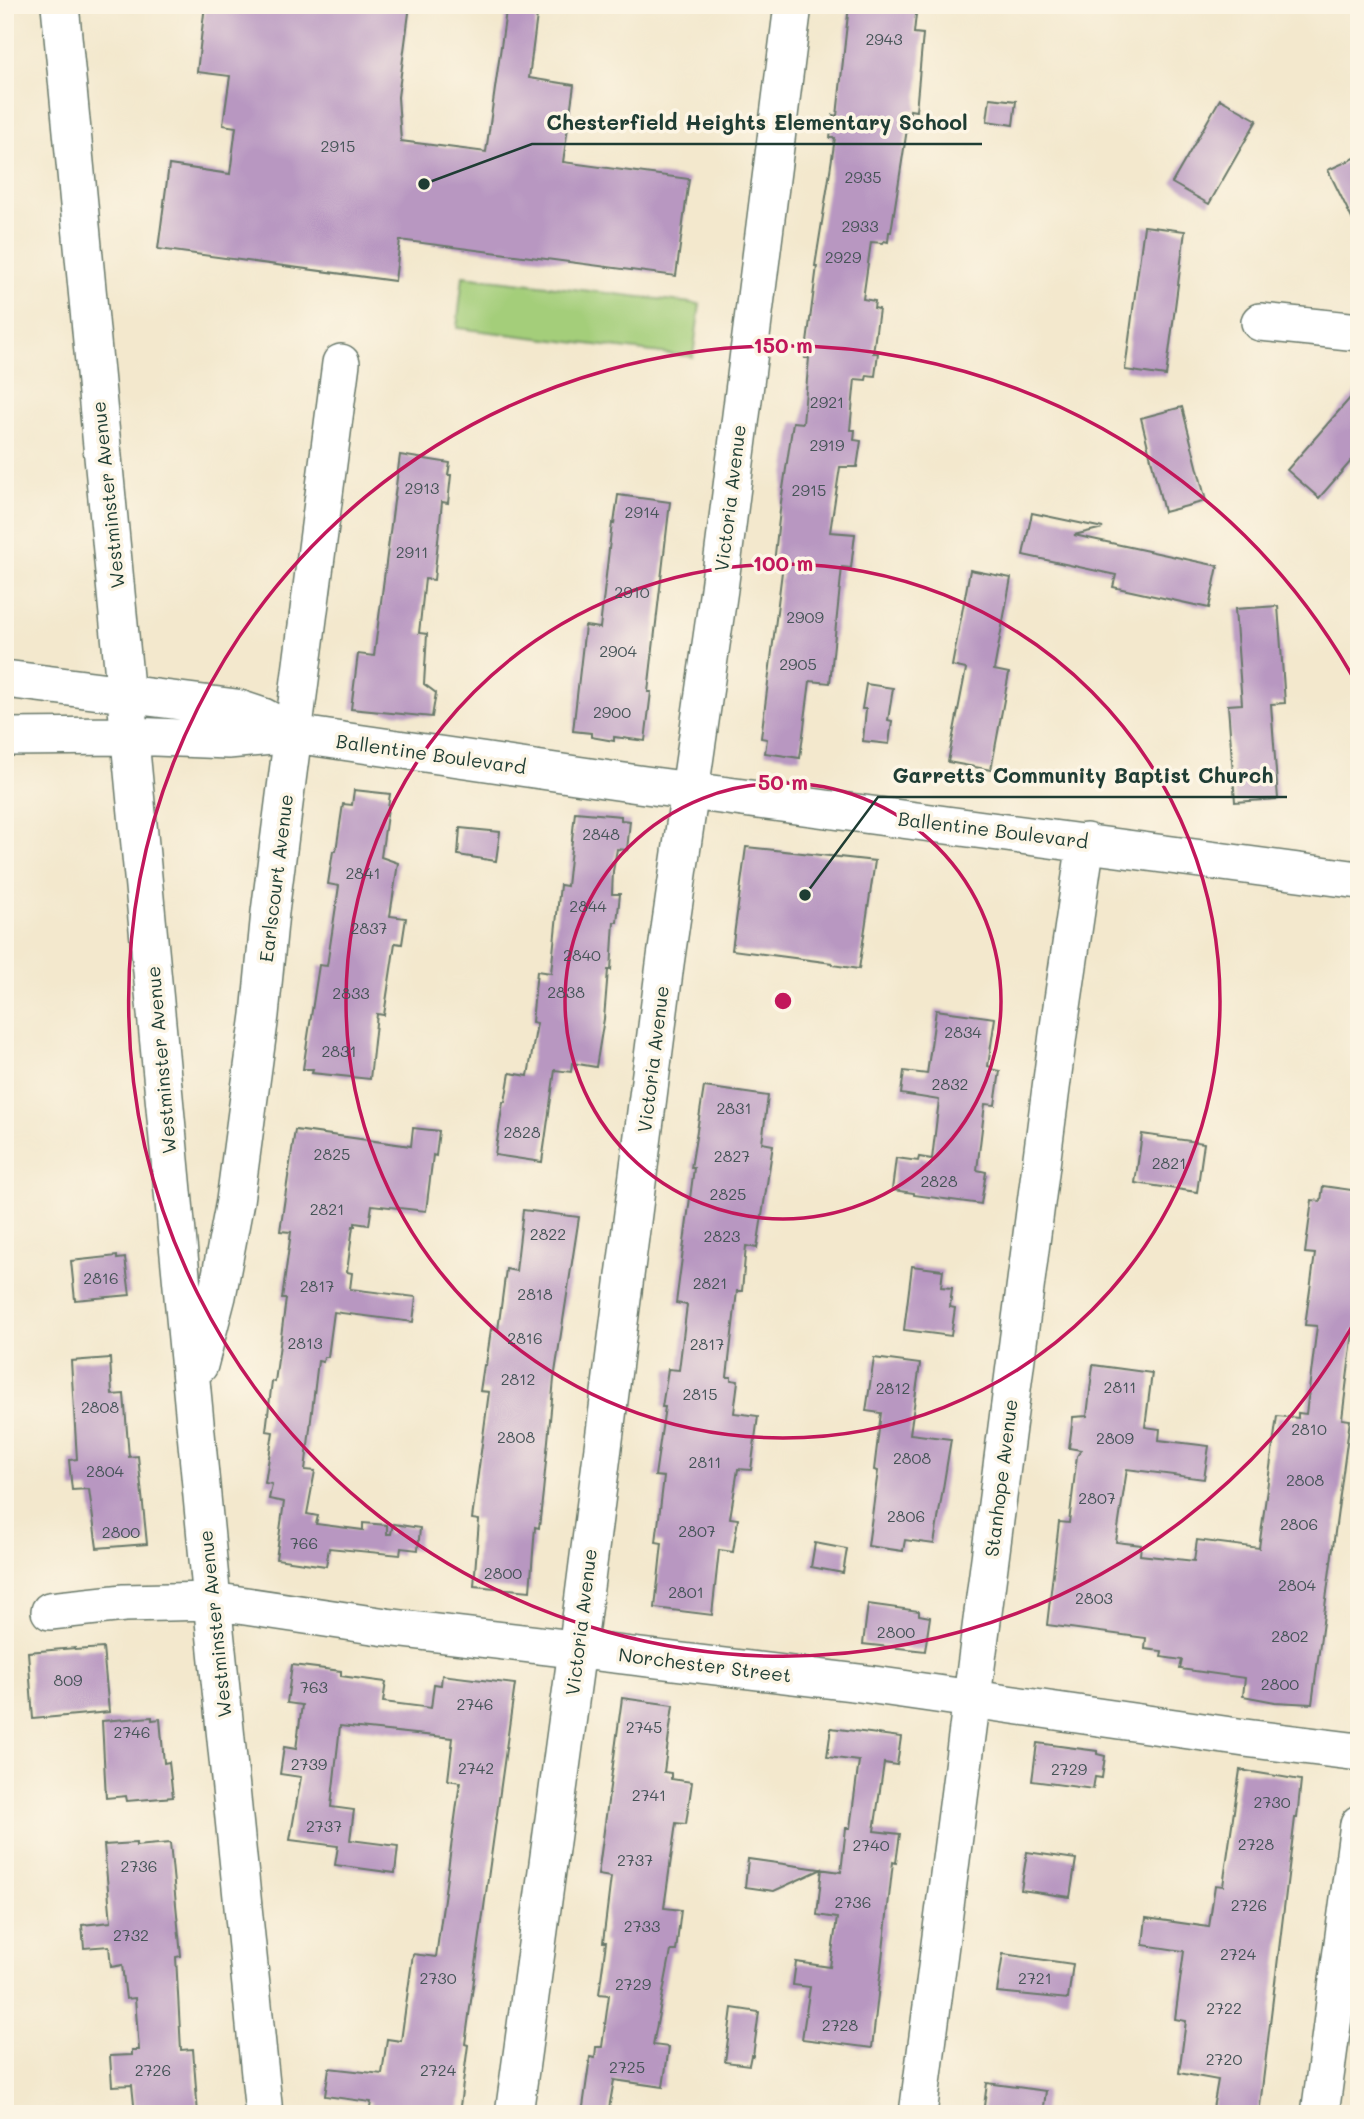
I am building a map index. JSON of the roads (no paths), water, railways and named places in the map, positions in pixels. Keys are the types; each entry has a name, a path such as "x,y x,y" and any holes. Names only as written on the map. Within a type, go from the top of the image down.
{"street":[{"name":"Westminster Avenue","path":"60,5 212,1601 264,2114"},
{"name":"Victoria Avenue","path":"514,2114 719,589 793,5"},
{"path":"1260,322 1359,331"},
{"name":"Earlscourt Avenue","path":"192,1390 217,1296 235,1201 341,363"},
{"name":"Ballentine Boulevard","path":"5,679 236,708 263,717 294,734"},
{"name":"Ballentine Boulevard","path":"5,737 131,736 228,740 294,734 1359,880"},
{"name":"Stanhope Avenue","path":"918,2114 1058,1034 1086,842"},
{"name":"Norchester Street","path":"50,1611 124,1603 212,1601 386,1627 860,1683 1359,1752"},
{"path":"1320,2114 1359,1824"}],"place":[{"name":"Chesterfield Heights Elementary School","path":"424,184"},
{"name":"Garretts Community Baptist Church","path":"805,895"}]}
